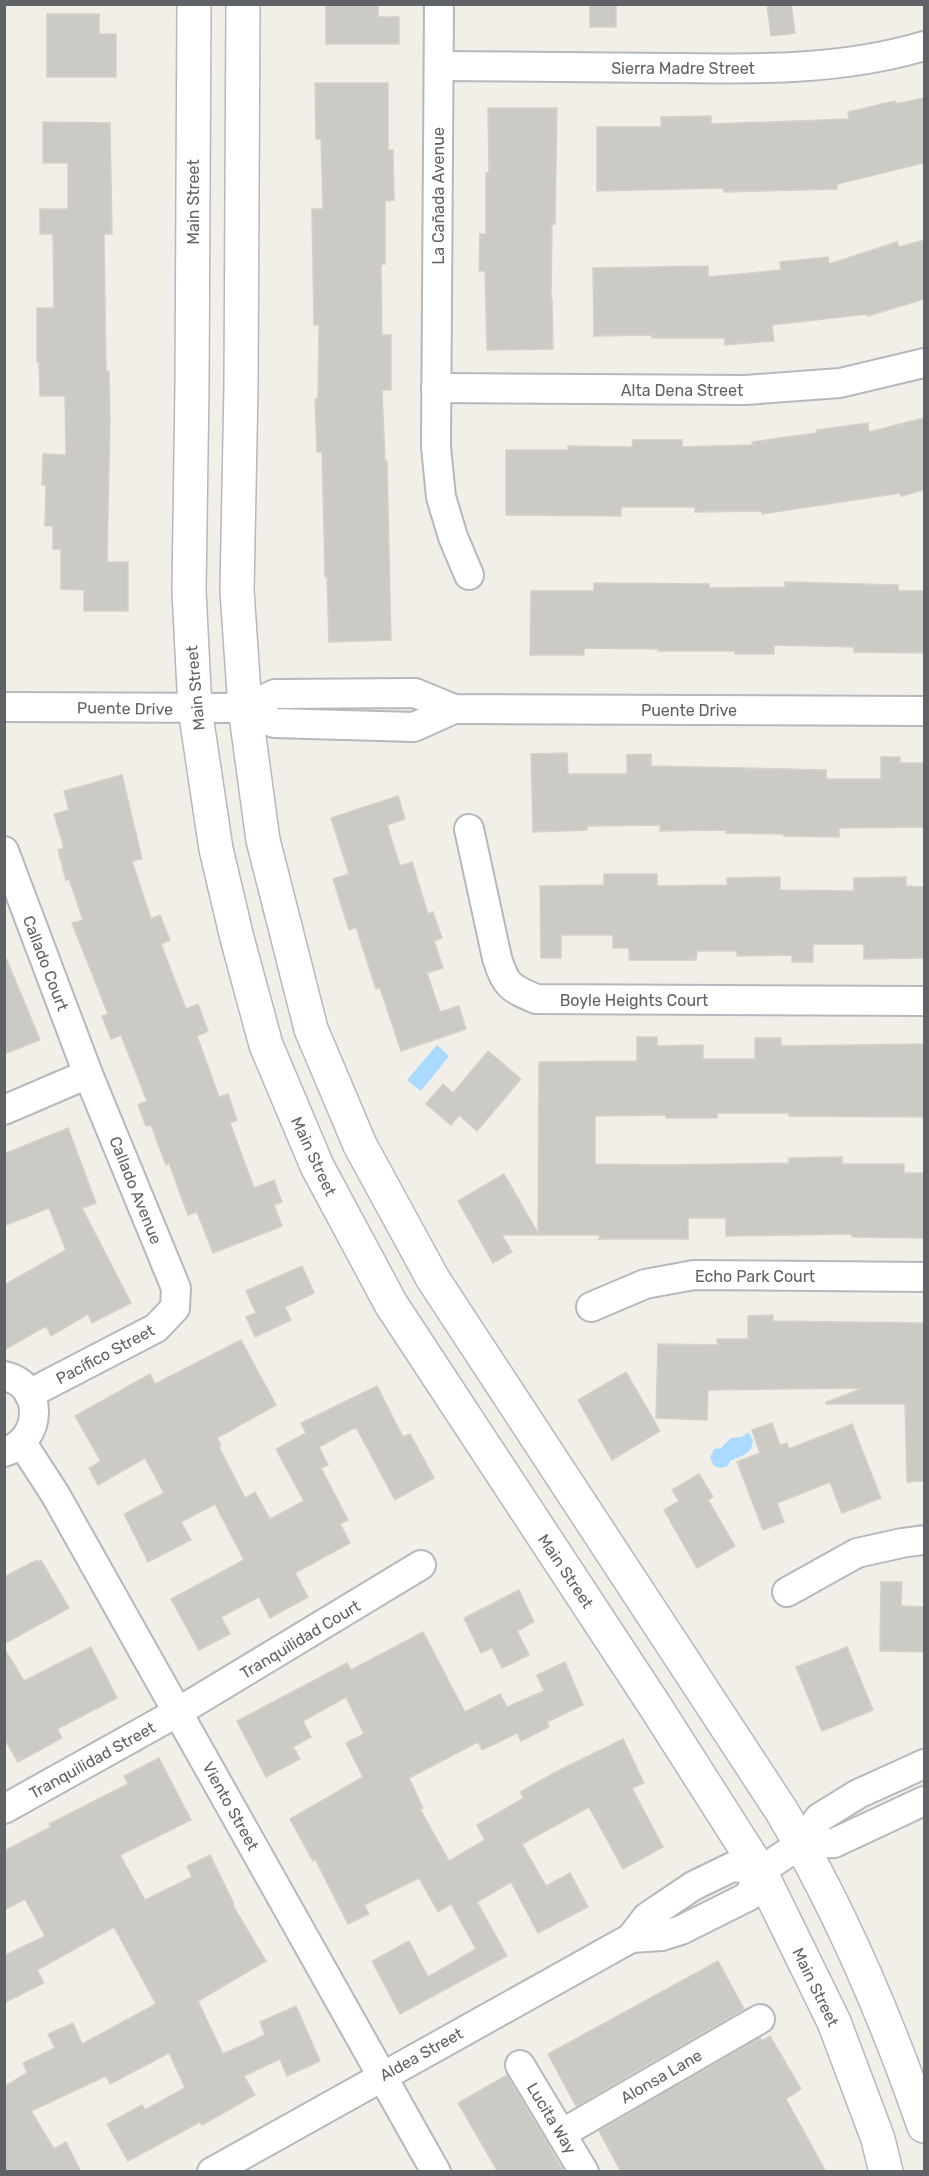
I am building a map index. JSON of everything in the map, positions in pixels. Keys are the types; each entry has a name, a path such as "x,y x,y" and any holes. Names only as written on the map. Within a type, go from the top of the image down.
{"street":[{"name":"Main Street","path":"194,4 193,374 189,591 195,709 216,849 266,1045 317,1166 391,1304 760,1871 834,2022 878,2139 886,2172"},
{"path":"243,4 237,591 245,708 263,840 311,1029 360,1145 433,1280 801,1844 878,2003 924,2126"},
{"name":"La Cañada Avenue","path":"439,4 435,447 441,497 453,537 469,575"},
{"name":"Sierra Madre Street","path":"439,66 761,69 828,66 907,52 924,46"},
{"name":"Alta Dena Street","path":"436,388 746,390 840,383 924,363"},
{"name":"Puente Drive","path":"4,707 245,708 275,694 415,693 454,709 924,711"},
{"name":"Boyle Heights Court","path":"469,830 503,977 516,990 536,999 924,1001"},
{"name":"Callado Court","path":"4,851 88,1074"},
{"path":"4,1110 88,1074"},
{"name":"Callado Avenue","path":"88,1074 176,1288 175,1308"},
{"name":"Echo Park Court","path":"591,1307 645,1284 694,1275 924,1277"},
{"name":"Pacífico Street","path":"29,1394 156,1328 175,1308"},
{"path":"4,1376 21,1383 33,1404 33,1425 13,1448"},
{"name":"Viento Street","path":"13,1448 56,1494 436,2172"},
{"path":"787,1592 857,1553 924,1540"},
{"name":"Tranquilidad Court","path":"178,1712 421,1565"},
{"name":"Tranquilidad Street","path":"4,1809 178,1712"},
{"path":"760,1871 801,1844 819,1818 858,1794 924,1764"},
{"path":"801,1844 834,1843 924,1800"},
{"name":"Aldea Street","path":"212,2172 631,1938 647,1917 693,1886 732,1867 760,1871"},
{"name":"Alonsa Lane","path":"561,2134 760,2019"},
{"name":"Lucita Way","path":"520,2065 584,2172"}],"water":[{"path":"437,1045 449,1056 421,1091 407,1080"},
{"path":"748,1432 753,1440 751,1449 730,1461 728,1466 721,1468 714,1466 710,1458 714,1449 721,1448 731,1438 742,1437"}],"building":[{"path":"326,4 378,4 378,17 399,17 399,44 326,44"},
{"path":"590,4 616,4 616,27 590,27"},
{"path":"767,4 791,4 795,33 771,36"},
{"path":"47,14 99,14 99,34 116,34 116,77 47,77"},
{"path":"315,83 388,83 388,150 393,150 394,200 385,201 385,264 381,264 382,335 391,335 391,390 382,390 385,461 387,461 391,640 329,642 322,452 317,452 315,399 318,399 319,325 314,325 312,209 323,209 321,139 316,139"},
{"path":"924,98 924,163 837,184 837,189 724,192 724,188 597,191 597,127 661,127 661,117 711,116 711,124 849,119 848,112 895,101 896,104"},
{"path":"488,108 557,108 555,224 552,224 553,349 487,350 485,271 479,271 480,234 486,234 486,173 489,173"},
{"path":"43,122 110,123 112,234 104,234 106,371 109,371 110,419 107,562 128,562 128,611 84,611 84,590 61,589 61,549 53,549 53,526 45,526 46,485 42,485 43,454 66,455 65,396 40,396 39,362 37,362 37,308 54,308 53,234 40,234 40,209 68,209 68,163 43,163"},
{"path":"924,240 924,299 868,316 867,314 772,325 774,341 725,345 725,338 652,338 652,335 594,336 593,268 708,266 708,277 781,270 780,262 828,257 829,264 897,242 899,247"},
{"path":"924,418 924,490 901,496 900,493 762,514 762,511 695,512 695,507 621,507 621,516 506,515 506,450 568,450 568,446 632,447 633,440 682,440 682,447 753,445 752,442 868,423 869,432"},
{"path":"785,582 898,585 898,591 924,591 924,653 854,652 854,647 774,645 774,654 584,648 584,655 530,655 531,591 594,591 594,583 709,584 709,588 785,587"},
{"path":"567,753 568,774 627,774 627,755 651,754 651,766 826,770 826,779 881,779 881,757 900,757 900,763 924,763 924,827 839,828 839,837 726,833 726,830 660,831 660,825 587,826 587,830 533,832 531,754"},
{"path":"122,775 142,859 132,861 151,919 160,915 170,940 161,944 186,1009 198,1004 208,1031 197,1036 219,1097 228,1094 237,1120 230,1123 254,1188 274,1180 282,1202 274,1205 282,1226 213,1253 197,1212 188,1215 169,1163 166,1165 151,1125 146,1126 138,1105 147,1101 121,1035 111,1039 102,1016 108,1014 72,923 83,920 69,879 66,880 58,850 64,848 54,814 69,810 64,791"},
{"path":"398,796 405,819 387,825 400,866 412,862 428,914 433,912 442,938 434,941 443,968 427,973 440,1012 459,1006 466,1029 401,1051 380,988 376,989 356,927 349,930 333,879 349,874 331,818"},
{"path":"604,874 657,874 657,886 727,885 727,878 780,877 780,890 854,891 854,878 906,877 906,886 924,887 924,958 864,959 864,944 813,944 813,962 792,962 792,955 737,956 737,951 697,951 696,960 629,960 629,948 613,948 613,935 561,935 561,958 541,958 540,886 604,885"},
{"path":"4,953 40,1040 4,1054"},
{"path":"637,1037 657,1037 657,1046 703,1045 703,1059 755,1059 755,1038 781,1038 781,1046 924,1044 924,1117 789,1116 789,1113 717,1113 717,1118 666,1118 666,1115 595,1116 595,1164 789,1163 789,1158 842,1157 842,1164 904,1164 904,1173 924,1173 924,1238 852,1237 852,1234 726,1236 726,1218 688,1218 688,1239 599,1239 600,1235 502,1235 512,1252 493,1263 458,1201 504,1174 538,1233 539,1062 637,1061"},
{"path":"488,1051 521,1079 477,1131 459,1115 451,1125 426,1104 443,1084 453,1093"},
{"path":"68,1128 96,1203 82,1208 131,1303 92,1323 88,1314 51,1336 46,1326 4,1350 4,1285 66,1250 49,1208 4,1226 4,1154"},
{"path":"302,1266 314,1293 285,1307 291,1320 255,1337 246,1317 256,1313 246,1291"},
{"path":"773,1315 773,1321 924,1323 924,1481 907,1482 905,1404 826,1404 826,1402 864,1388 708,1390 707,1420 656,1418 658,1344 718,1345 717,1339 748,1339 748,1316"},
{"path":"241,1340 276,1405 217,1438 221,1446 219,1447 245,1498 255,1492 270,1519 304,1501 276,1449 306,1433 301,1423 377,1386 403,1437 410,1434 434,1478 395,1500 357,1429 354,1428 319,1447 328,1465 321,1468 348,1520 340,1524 350,1543 295,1573 308,1597 270,1618 259,1597 221,1617 230,1634 199,1650 171,1599 244,1560 215,1504 181,1522 191,1540 148,1562 124,1514 164,1493 145,1458 98,1485 89,1468 101,1461 75,1416 150,1374 155,1384"},
{"path":"626,1372 660,1431 612,1460 578,1400"},
{"path":"772,1423 780,1445 787,1443 789,1449 852,1424 881,1498 842,1513 830,1482 777,1503 784,1522 763,1530 737,1462 760,1453 752,1430"},
{"path":"699,1474 713,1497 708,1500 735,1546 697,1568 664,1510 679,1501 672,1490"},
{"path":"37,1560 38,1562 41,1560 69,1608 4,1644 4,1577"},
{"path":"881,1582 902,1582 901,1606 924,1607 924,1652 880,1651"},
{"path":"519,1590 534,1622 517,1631 529,1655 502,1668 492,1648 481,1653 464,1618"},
{"path":"423,1632 465,1712 500,1694 507,1707 544,1691 537,1675 565,1662 583,1705 547,1722 549,1727 521,1741 517,1733 482,1750 478,1742 409,1778 423,1808 420,1809 449,1861 485,1840 477,1825 524,1798 520,1792 623,1739 644,1783 632,1788 663,1847 623,1869 589,1807 522,1844 546,1886 570,1873 588,1907 538,1933 511,1882 477,1902 507,1956 400,2014 372,1961 409,1941 428,1977 476,1949 451,1904 438,1912 419,1878 364,1905 369,1914 348,1924 315,1859 313,1861 290,1819 363,1777 346,1743 364,1734 346,1697 303,1721 311,1737 293,1747 300,1759 266,1777 237,1721 347,1663 351,1670"},
{"path":"91,1647 117,1698 57,1729 62,1738 18,1762 4,1738 4,1648 24,1681"},
{"path":"847,1647 873,1710 822,1731 796,1667"},
{"path":"159,1758 191,1820 120,1855 145,1900 192,1877 187,1866 210,1855 234,1904 232,1904 266,1961 198,2001 223,2054 265,2035 260,2022 296,2006 320,2061 287,2076 280,2059 244,2076 255,2095 202,2125 200,2122 128,2161 107,2124 142,2105 145,2110 185,2088 169,2053 110,2084 106,2076 31,2111 54,2149 66,2142 81,2172 4,2172 4,2087 27,2073 23,2063 55,2048 48,2034 73,2023 82,2044 156,2004 114,1927 37,1970 44,1983 4,2003 4,1956 45,1936 25,1899 4,1910 4,1851 51,1827 49,1824 128,1784 124,1776"},
{"path":"718,1961 744,2009 576,2106 548,2054"},
{"path":"770,2036 801,2089 786,2099 826,2172 621,2172 599,2131 760,2038 762,2041"},
{"path":"507,2075 564,2172 498,2172 458,2103"}]}
